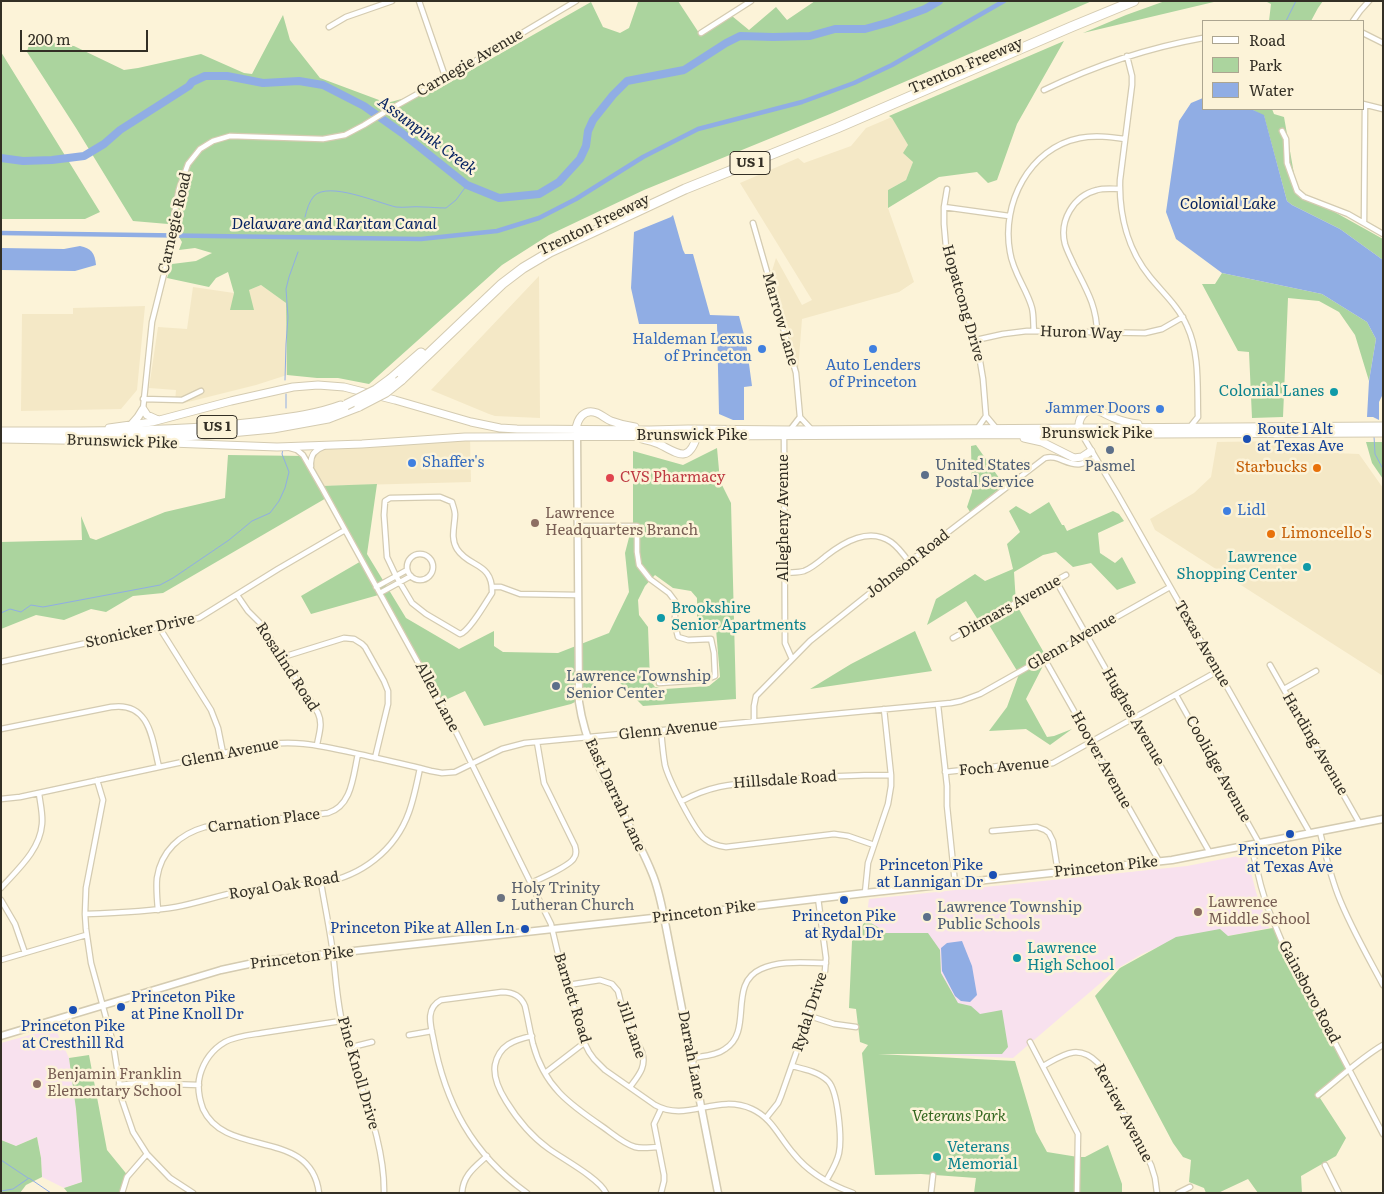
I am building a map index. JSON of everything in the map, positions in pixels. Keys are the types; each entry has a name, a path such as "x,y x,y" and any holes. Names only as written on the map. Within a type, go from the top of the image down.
{"highway":[{"name":"Trenton Freeway","path":"87,432 216,427 305,416 346,405 376,390 391,379 499,279 524,260 548,247 690,181 1119,1"},
{"name":"Trenton Freeway","path":"115,440 176,437 273,428 328,418 359,406 386,392 401,380 502,284 523,268 550,252 684,189 837,128 1134,1"},
{"name":"Brunswick Pike","path":"1,432 87,432"},
{"name":"Brunswick Pike","path":"1,438 115,440"}],"main road":[{"name":"Brunswick Pike","path":"87,432 159,420 293,387 318,384 352,389 483,425 622,437 694,431 1363,429"},
{"path":"131,425 142,409 147,415 159,420"},
{"path":"1080,431 1080,420 1084,413 1094,409 1122,421 1163,428"},
{"path":"577,434 577,424 581,416 587,412 598,414 617,423 650,430"},
{"name":"Brunswick Pike","path":"115,440 222,446 288,447 446,438 650,430 784,436 1004,435 1190,426 1363,429 1381,431"},
{"path":"622,437 648,440 662,445 675,453 682,454 693,448 694,431"},
{"name":"East Darrah Lane","path":"577,434 580,702 587,738 595,758 650,868 657,887 664,917"},
{"path":"1004,435 1042,442 1074,458 1093,454"},
{"name":"Princeton Pike","path":"1,1036 221,970 248,964 818,898 1172,860 1383,819"},
{"name":"Darrah Lane","path":"664,917 718,1193"}],"street":[{"path":"329,27 346,17 392,1"},
{"path":"418,1 446,79"},
{"name":"Carnegie Avenue","path":"364,126 576,1"},
{"path":"701,33 751,1"},
{"path":"1354,20 1369,1"},
{"path":"1364,34 1383,43"},
{"path":"1044,90 1127,56 1158,47 1202,38"},
{"path":"1127,56 1132,76 1132,85 1120,188 1122,218 1134,253 1183,317 1190,334 1195,350 1198,417 1207,427"},
{"path":"1364,223 1364,105 1383,109"},
{"name":"Carnegie Road","path":"142,409 154,315 172,242 174,213 183,175 192,158 208,143 223,138 238,136 331,139 364,126"},
{"path":"1282,131 1286,139 1287,163 1298,191 1304,196 1330,206 1383,234"},
{"path":"1034,331 1032,306 1016,273 1010,254 1009,216 1014,196 1024,178 1037,162 1054,149 1069,141 1088,136 1125,139"},
{"path":"1097,333 1097,321 1093,303 1066,248 1063,235 1064,228 1070,210 1084,195 1097,190 1120,188"},
{"name":"Hopatcong Drive","path":"947,189 944,207 946,247 976,340 983,379 986,416"},
{"path":"944,207 1009,216"},
{"name":"Marrow Lane","path":"753,223 796,373 800,417"},
{"name":"Huron Way","path":"976,340 1003,334 1034,331 1145,333 1162,329 1183,317"},
{"path":"143,399 182,400 201,391"},
{"path":"977,429 986,416 996,429"},
{"path":"790,430 800,417 812,430"},
{"path":"1190,426 1198,417"},
{"name":"Texas Avenue","path":"1080,431 1310,833"},
{"name":"Allegheny Avenue","path":"784,436 785,643 792,659"},
{"path":"311,470 312,456 317,450 325,446"},
{"name":"Allen Lane","path":"288,447 301,453 380,593 452,726 553,930"},
{"name":"Johnson Road","path":"754,722 756,696 810,640 1045,458 1053,456 1070,463 1080,464 1093,454"},
{"path":"440,497 452,502 455,513 454,542 457,550 490,574 492,593 470,627 465,633 460,634 426,614 412,603 396,576 387,557 385,501 390,498 440,497"},
{"path":"578,526 637,526 639,565 650,579 669,593 675,601 675,626 678,637 688,640 710,639 714,653 715,676 704,680 659,683"},
{"name":"Stonicker Drive","path":"1,662 199,618 345,530"},
{"path":"784,573 808,569 841,545 863,537 879,537 890,541 910,562"},
{"path":"423,554 430,559 433,567 427,578 420,580 411,576 407,570 408,561 415,555 423,554"},
{"path":"376,587 407,570"},
{"path":"380,593 411,576"},
{"name":"Ditmars Avenue","path":"953,638 1066,576"},
{"name":"Hughes Avenue","path":"1056,581 1210,853"},
{"path":"492,587 501,587 520,594 578,595"},
{"name":"Glenn Avenue","path":"1,799 39,793 262,744 297,743 317,745 448,773 461,770 512,745 938,705 961,701 980,694 1170,587"},
{"name":"Rosalind Road","path":"237,595 248,611 261,624 320,717 321,726 317,745"},
{"path":"159,627 211,710 218,728 223,753"},
{"path":"283,657 344,638 354,639 362,644 384,681 389,698 375,758"},
{"name":"Hoover Avenue","path":"1044,658 1159,861"},
{"name":"Harding Avenue","path":"1270,665 1360,824"},
{"name":"Foch Avenue","path":"945,772 1018,764 1048,764 1059,761 1218,671"},
{"path":"1284,689 1316,671"},
{"name":"Coolidge Avenue","path":"1176,695 1259,843"},
{"path":"938,705 955,883"},
{"path":"1,729 111,707 130,707 147,722 159,767"},
{"path":"864,893 867,866 888,804 891,786 884,710"},
{"path":"660,730 666,767 700,834 710,842 726,847 834,834 848,836 874,845"},
{"path":"531,883 570,863 576,853 575,846 544,783 537,742"},
{"name":"Carnation Place","path":"158,910 156,886 158,871 164,857 180,838 205,827 334,812 342,806 348,796 358,754"},
{"name":"Royal Oak Road","path":"85,914 158,910 258,888 321,883 341,878 362,869 380,856 400,832 412,804 420,768"},
{"name":"Hillsdale Road","path":"682,801 702,791 724,785 817,776 891,775"},
{"path":"97,780 103,806 88,877 85,914 86,935 91,963 113,1043 122,1100 128,1121 147,1154 170,1178 193,1193"},
{"path":"1,888 31,854 38,840 41,832 42,817 39,793"},
{"path":"992,831 1037,827 1046,830 1054,841 1058,872"},
{"path":"1320,832 1328,867 1338,897 1383,985"},
{"name":"Gainsboro Road","path":"1251,845 1261,886 1276,927 1383,1134"},
{"name":"Pine Knoll Drive","path":"321,883 333,954 341,1022 375,1135 382,1170 384,1193"},
{"name":"Rydal Drive","path":"766,1118 781,1096 823,980 826,963 818,898"},
{"path":"1,900 15,924 25,953"},
{"name":"Barnett Road","path":"553,930 559,958 584,1043 589,1052 599,1065 661,1109"},
{"path":"1,960 86,935"},
{"path":"692,1058 722,1052 734,1041 738,1031 743,990 747,981 755,972 777,964 826,963"},
{"name":"Jill Lane","path":"568,985 604,981 612,984 618,991 624,1015 644,1058 642,1071 630,1087"},
{"path":"527,1193 486,1156 466,1129 450,1098 440,1069 430,1016 432,1008 441,1000 502,992 513,994 521,999 526,1006 536,1054 545,1073 557,1090 575,1108 629,1145 640,1148 658,1147"},
{"path":"810,1016 834,1024 856,1027"},
{"path":"319,1193 317,1182 311,1170 301,1158 282,1149 231,1135 218,1128 204,1111 199,1085 202,1070 208,1057 226,1042 239,1037 341,1022"},
{"path":"409,1035 432,1031"},
{"path":"532,1036 512,1042 500,1052 495,1066 497,1084 508,1104 529,1131 548,1148 600,1184 606,1193"},
{"path":"348,1048 372,1042"},
{"path":"545,1073 584,1043"},
{"path":"1031,1044 1078,1134 1077,1193"},
{"path":"1318,1095 1350,1070 1352,1065 1383,1045"},
{"name":"Review Avenue","path":"1043,1066 1074,1052 1084,1053 1098,1063 1151,1165 1157,1193"},
{"path":"792,1066 823,1077 831,1085 836,1096 840,1146 837,1160 826,1181"},
{"path":"119,1085 139,1083 199,1085"},
{"path":"661,1193 664,1175 654,1124 661,1109 676,1112 719,1104 737,1104 752,1109 766,1118 800,1161 817,1175 853,1193"},
{"path":"122,1193 127,1177 147,1154"},
{"path":"462,1193 467,1176 486,1156"},
{"path":"1324,1165 1339,1193"},
{"path":"931,1193 933,1175"},
{"path":"1178,1193 1190,1187"}],"shaded area":[{"path":"892,117 908,145 913,162 906,180 888,190 888,208 914,282 899,292 802,319 798,371 772,271 776,258 802,305 812,300 740,183 798,158 804,163 851,146 866,128"},
{"path":"539,276 540,418 495,416 431,390"},
{"path":"261,285 286,303 287,375 256,385 184,403 175,402 176,390 149,388 158,327 187,329 193,287 234,293 231,310 249,290"},
{"path":"145,306 137,390 121,409 21,411 22,314 73,314 73,308"},
{"path":"470,437 471,482 321,486 310,464 310,461 320,448"},
{"name":"Lawrence Shopping Center","path":"1278,441 1289,451 1359,454 1383,488 1383,676 1155,530 1150,519 1194,493 1211,477 1217,442"},
{"name":"Lawrence High School","path":"1243,855 1247,857 1256,892 1269,928 1213,939 1178,939 1142,954 1118,968 1013,1058 885,1052 881,929 866,920 869,899 1187,866"},
{"name":"Benjamin Franklin Elementary School","path":"55,1028 69,1058 76,1109 82,1182 64,1188 42,1177 37,1137 16,1146 1,1140 1,1043"}],"green space":[{"path":"637,1 678,1 699,33 732,16 749,30 776,7 787,20 815,1 1092,1 830,114 644,190 549,235 502,265 369,384 338,378 287,375 286,303 261,285 249,290 254,310 230,310 234,293 228,272 216,278 209,287 167,278 172,264 196,261 212,253 195,248 179,250 182,242 170,222 168,224 133,221 27,52 31,36 62,45 74,46 124,70 201,54 244,73 252,74 283,15 290,40 320,78 387,103 438,89 591,2 603,27 620,33 629,28"},
{"path":"1165,1 1218,1 1083,33 1126,15"},
{"path":"1265,1 1323,1 1312,20 1269,20 1271,4"},
{"path":"1064,41 1017,124 997,180 988,183 977,172 939,177 888,208 888,190 906,180 913,162 903,153 908,145 889,116"},
{"path":"1,52 100,212 85,219 1,219"},
{"path":"1253,110 1272,110 1274,114 1284,117 1297,191 1383,239 1383,260 1340,229 1287,201 1264,116"},
{"path":"1222,273 1322,294 1367,322 1376,339 1369,381 1355,335 1339,312 1319,301 1288,298 1283,417 1252,418 1249,352 1238,351 1202,284 1215,284"},
{"path":"1366,442 1383,442 1383,479 1372,463"},
{"path":"976,445 1004,485 970,512 967,507 972,492 971,446"},
{"path":"717,448 720,481 731,503 736,699 643,706 615,678 597,678 585,697 571,704 484,726 465,691 441,702 382,594 311,614 301,596 363,560 328,497 163,593 133,596 106,612 91,609 64,620 36,615 1,629 1,542 82,540 81,516 90,538 96,540 165,512 225,498 228,455 306,456 321,486 377,484 367,554 406,618 459,649 494,631 494,646 503,652 558,653 609,633 629,592 625,553 633,522 633,451 683,465","holes":["655,575 673,588 691,591 697,598 697,621 703,628 716,629 720,677 709,686 665,689 655,687 650,680 648,627 639,615 638,600 645,586"]},
{"path":"1049,502 1067,531 1113,511 1119,514 1124,521 1098,533 1100,553 1115,563 1122,557 1136,583 1117,590 1091,563 1073,567 1056,552 1043,555 1014,572 1016,604 1047,658 1026,699 1047,737 1072,729 1050,745 1026,729 989,731 1007,707 1019,674 986,620 980,623 966,601 927,625 936,599 975,574 985,581 1013,569 1007,544 1020,532 1009,511 1016,506 1030,514"},
{"path":"915,631 932,671 810,689 851,664"},
{"name":"Veterans Park","path":"866,920 884,933 928,933 940,950 941,973 958,1003 971,1006 980,1014 1002,1010 1008,1047 1002,1054 878,1054 1015,1061 1036,1132 1047,1152 1085,1157 1108,1145 1122,1184 1122,1193 974,1193 976,1178 921,1174 875,1175 862,1053 868,1045 860,1042 856,1009 849,1008 852,941"},
{"path":"1278,927 1352,1071 1320,1098 1346,1138 1336,1156 1301,1176 1302,1193 1258,1193 1248,1179 1218,1193 1206,1193 1204,1188 1189,1182 1191,1160 1183,1157 1173,1143 1095,996 1120,968 1176,937 1220,929 1228,936"},
{"path":"89,1055 107,1150 129,1177 125,1193 68,1193 64,1188 82,1182 76,1109 69,1058"},
{"path":"37,1137 42,1177 26,1185 20,1193 1,1193 1,1140 16,1146"}],"water":[{"name":"Colonial Lake","path":"1202,98 1202,110 1253,110 1264,115 1287,201 1340,229 1383,260 1383,394 1379,402 1379,420 1367,417 1369,381 1376,339 1367,322 1322,294 1222,273 1176,239 1166,212 1179,121 1191,103"},
{"path":"673,215 685,254 693,254 710,315 739,316 746,342 752,386 744,387 744,420 733,420 719,414 717,324 639,324 631,288 634,232"},
{"path":"80,246 92,252 96,265 75,271 1,270 1,248 64,249"},
{"path":"962,941 972,966 977,995 970,1002 961,1001 955,996 942,971 941,948 947,943"}],"waterway":[{"name":"Assunpink Creek","path":"1,158 23,161 84,156 104,144 120,130 189,86 192,82 205,76 227,76 263,83 299,81 323,85 364,106 402,133 467,185 499,198 539,194 559,182 580,159 586,146 588,131 593,120 627,81 684,70 740,36 810,36 835,29 865,29 925,9 939,1"},
{"name":"Delaware and Raritan Canal","path":"1,233 421,239 497,231 539,218 576,199 643,157 698,129 802,102 854,83 892,65 1004,1"},
{"path":"1286,20 1296,1"},
{"path":"305,217 312,198 321,192 331,191 354,194 396,207 446,208 456,200 467,185"},
{"path":"285,380 288,317 286,289 298,252"},
{"path":"286,394 286,408"},
{"path":"1374,436 1375,454 1383,469"},
{"path":"1,613 10,609 21,612 31,605 43,607 160,585 173,578 229,540 252,521 270,513 279,501 289,472 282,454 283,449"},
{"path":"1,1160 28,1178"},
{"path":"1,1191 13,1189 29,1178 51,1193"}],"place":[{"name":"Haldeman Lexus of Princeton","path":"762,349"},
{"name":"Auto Lenders of Princeton","path":"873,349"},
{"name":"Colonial Lanes","path":"1334,392"},
{"name":"Jammer Doors","path":"1160,409"},
{"name":"Route 1 Alt at Texas Ave","path":"1247,439"},
{"name":"Pasmel","path":"1110,450"},
{"name":"Shaffer's","path":"412,463"},
{"name":"Starbucks","path":"1317,468"},
{"name":"United States Postal Service","path":"925,475"},
{"name":"CVS Pharmacy","path":"610,478"},
{"name":"Lidl","path":"1227,511"},
{"name":"Lawrence Headquarters Branch","path":"535,523"},
{"name":"Limoncello's","path":"1271,534"},
{"name":"Lawrence Shopping Center","path":"1307,567"},
{"name":"Brookshire Senior Apartments","path":"661,618"},
{"name":"Lawrence Township Senior Center","path":"556,686"},
{"name":"Princeton Pike at Texas Ave","path":"1290,834"},
{"name":"Princeton Pike at Lannigan Dr","path":"993,875"},
{"name":"Holy Trinity Lutheran Church","path":"501,898"},
{"name":"Princeton Pike at Rydal Dr","path":"844,900"},
{"name":"Lawrence Middle School","path":"1198,912"},
{"name":"Lawrence Township Public Schools","path":"927,917"},
{"name":"Princeton Pike at Allen Ln","path":"525,929"},
{"name":"Lawrence High School","path":"1017,958"},
{"name":"Princeton Pike at Pine Knoll Dr","path":"121,1007"},
{"name":"Princeton Pike at Cresthill Rd","path":"73,1010"},
{"name":"Benjamin Franklin Elementary School","path":"37,1084"},
{"name":"Veterans Memorial","path":"937,1157"}]}
